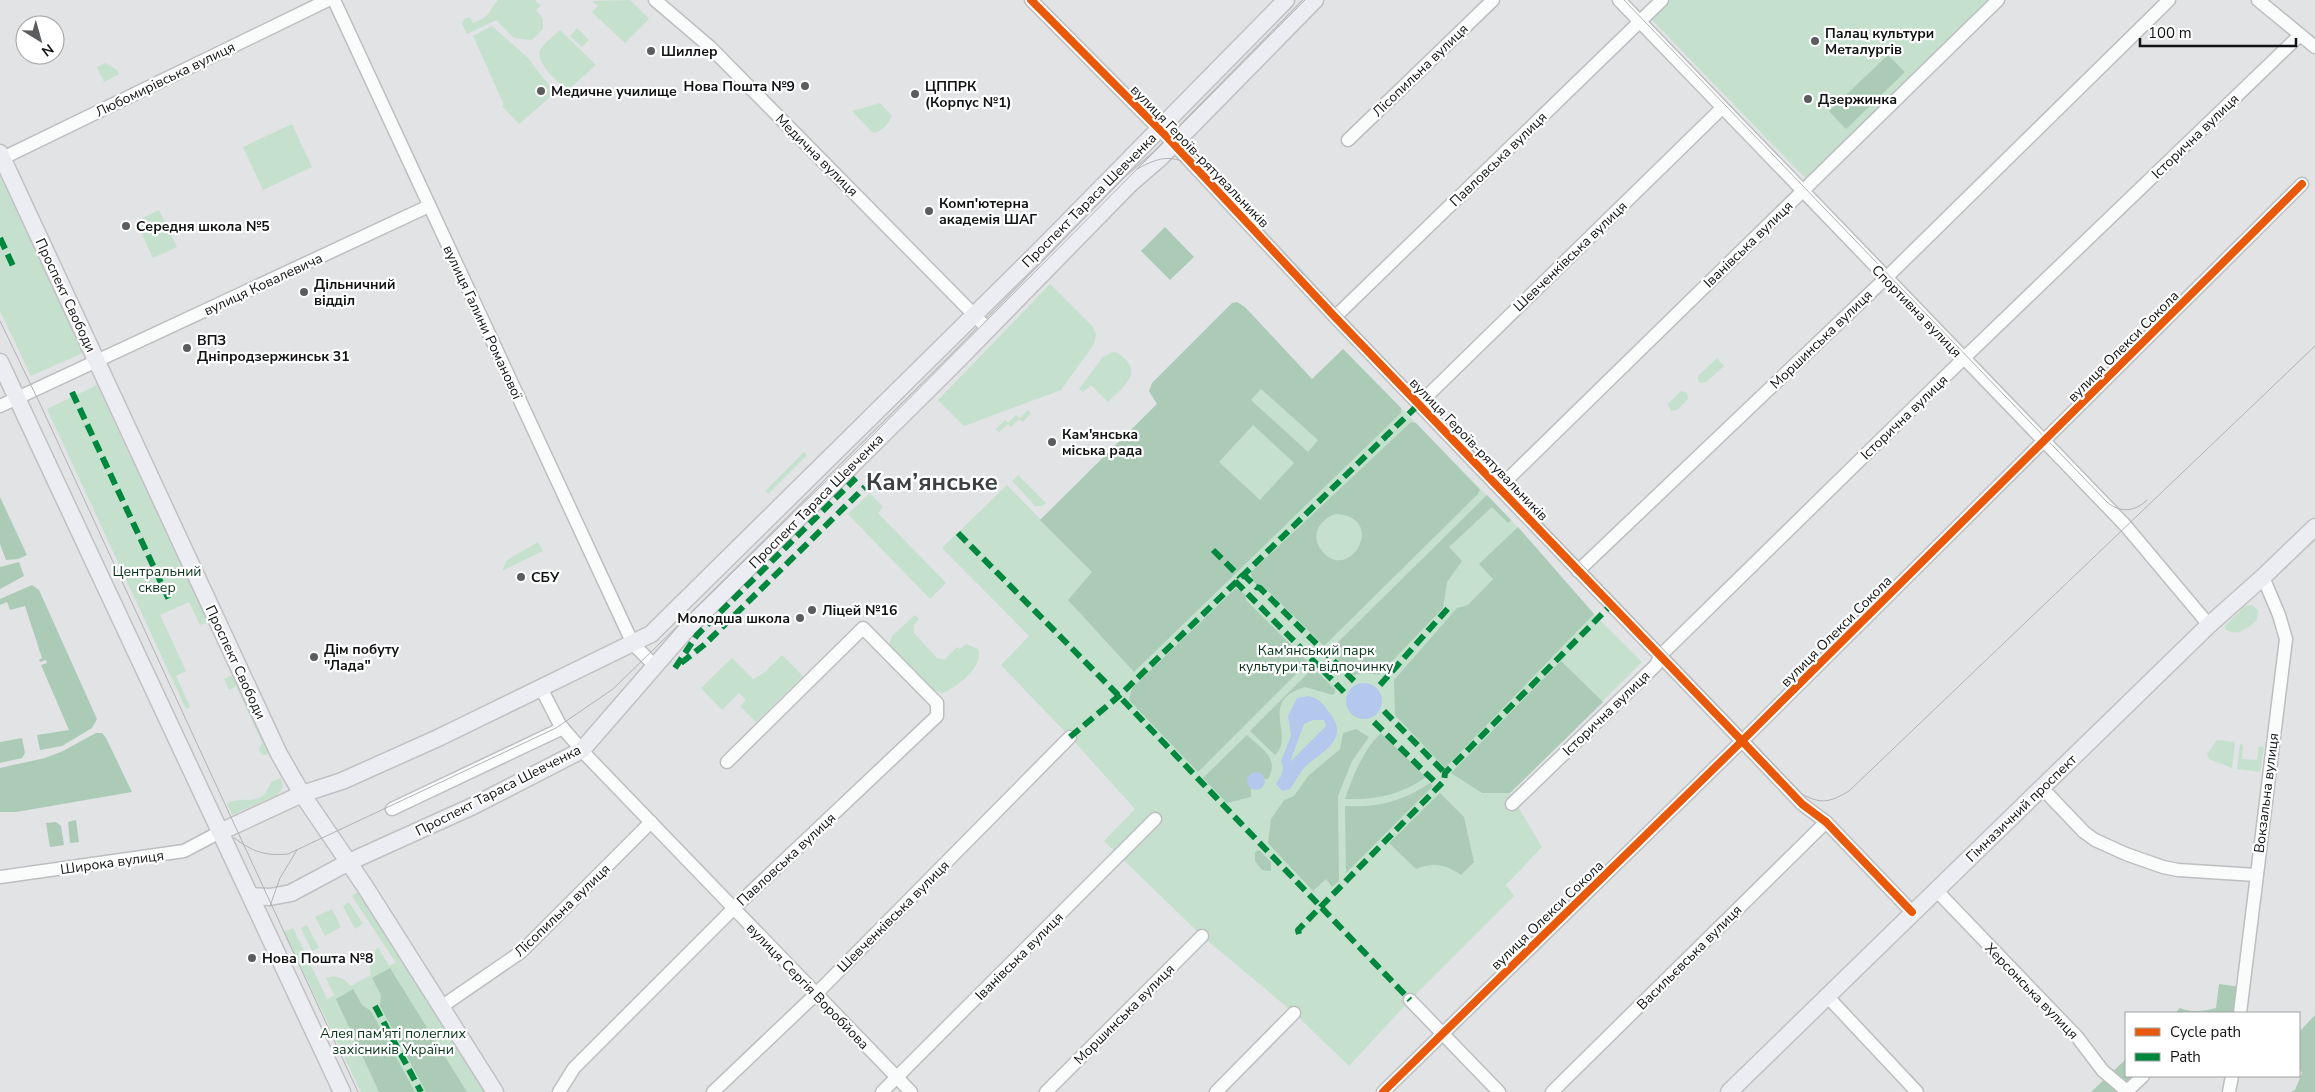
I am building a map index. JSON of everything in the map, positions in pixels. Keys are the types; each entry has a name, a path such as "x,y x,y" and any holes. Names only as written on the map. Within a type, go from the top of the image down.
{"main road":[{"name":"Проспект Тараса Шевченка","path":"220,832 302,794 351,778 652,634 974,315 1286,0"},
{"name":"Проспект Тараса Шевченка","path":"251,896 270,898 291,894 349,862 473,806 582,750 687,629 989,330 1130,184 1174,144 1315,0"},
{"name":"Проспект Свободи","path":"1,155 279,754 302,794 349,862 494,1092"},
{"path":"0,362 342,1092"},
{"name":"Гімназичний проспект","path":"1729,1092 1826,995 2209,625 2263,577 2315,526"}],"street":[{"name":"Любомирівська вулиця","path":"1,155 328,0"},
{"name":"вулиця Галини Романової","path":"334,0 633,644"},
{"name":"Медична вулиця","path":"655,0 710,47 989,330"},
{"name":"вулиця Героїв-рятувальників","path":"1031,0 1174,144 1335,317 1802,804 1826,822 1912,912"},
{"name":"Лісопильна вулиця","path":"1348,140 1493,0"},
{"name":"Спортивна вулиця","path":"1619,0 2125,525 2209,625"},
{"name":"Павловська вулиця","path":"1335,317 1662,0"},
{"name":"Іванівська вулиця","path":"1494,483 1510,477 1998,0"},
{"name":"Моршинська вулиця","path":"1578,571 1885,278 2169,0"},
{"path":"2258,0 2315,47"},
{"name":"Історична вулиця","path":"1512,804 1656,665 1661,655 1963,359 2300,35"},
{"name":"Шевченківська вулиця","path":"1419,404 1722,108"},
{"name":"вулиця Олекси Сокола","path":"1383,1092 2044,443 2302,184"},
{"name":"вулиця Ковалевича","path":"0,406 429,206"},
{"name":"Вокзальна вулиця","path":"2240,1012 2286,639 2279,615 2263,577"},
{"name":"Павловська вулиця","path":"559,1092 574,1068 733,909 937,716 937,703 863,628 727,762"},
{"path":"633,644 655,666"},
{"name":"вулиця Сергія Воробйова","path":"541,688 562,728 582,750 911,1092"},
{"path":"392,809 562,728"},
{"name":"Шевченківська вулиця","path":"713,1092 816,994 1070,737"},
{"path":"2042,788 2084,832 2095,840 2126,854 2163,867 2178,870 2256,876"},
{"name":"Іванівська вулиця","path":"882,1092 1155,819"},
{"name":"Лісопильна вулиця","path":"441,1007 521,952 651,822"},
{"name":"Васильєвська вулиця","path":"1552,1092 1826,822"},
{"name":"Широка вулиця","path":"0,877 184,851 220,832"},
{"name":"Херсонська вулиця","path":"1936,890 2078,1038 2103,1071 2127,1092"},
{"name":"Моршинська вулиця","path":"1046,1092 1202,936"},
{"path":"1826,995 1916,1092"},
{"path":"1410,1000 1499,1092"},
{"path":"1216,1092 1294,1014"},
{"path":"2127,1092 2142,1077"},
{"path":"2229,1092 2232,1077"}],"green space":[{"path":"498,0 535,0 541,5 536,10 543,19 543,29 532,40 514,38 496,20 467,34 462,24 464,19 470,17 473,23 483,18"},
{"path":"630,0 649,19 625,43 592,12 598,6 592,1"},
{"name":"Дзержинка","path":"1670,0 1990,0 1806,179 1651,19"},
{"path":"492,26 528,58 555,93 519,124 502,106 504,105 473,36"},
{"path":"577,28 589,40 582,47 570,36"},
{"path":"560,30 596,65 570,88 560,83 549,73 539,55 544,45"},
{"path":"1888,55 1905,72 1846,129 1829,111"},
{"path":"105,63 117,70 119,74 104,82 97,67"},
{"path":"880,103 892,116 884,127 873,133 852,111"},
{"path":"292,124 312,167 263,190 243,147"},
{"path":"0,175 85,352 31,376 0,311"},
{"path":"159,210 177,247 153,258 136,221"},
{"path":"1165,227 1194,257 1170,280 1141,251"},
{"path":"1050,284 1093,327 1096,335 1094,344 1061,390 964,426 938,400"},
{"path":"1237,302 1245,307 1312,379 1343,349 1401,408 1401,413 1134,672 1068,600 1092,572 1040,520 1157,404 1149,391 1152,383 1232,303","holes":["1261,389 1318,440 1308,452 1251,400","1253,425 1294,463 1260,500 1219,462"]},
{"name":"Кам'янський парк культури та відпочинку","path":"1222,313 1304,399 1350,356 1511,520 1594,614 1642,662 1510,793 1542,847 1506,885 1514,896 1410,1000 1349,1066 1294,1013 1202,936 1104,841 1135,809 1001,665 1029,636 942,548 1007,485 1041,520 1157,404 1149,391"},
{"path":"1112,352 1119,354 1126,360 1131,371 1127,382 1108,402 1091,385 1083,392 1079,389 1102,358"},
{"path":"1717,358 1724,366 1706,382 1700,383 1698,376"},
{"name":"Центральний сквер","path":"97,385 208,622 200,625 189,602 160,615 186,671 176,676 190,707 186,709 47,409"},
{"path":"1681,391 1687,393 1688,399 1677,410 1671,411 1668,404"},
{"path":"1028,410 1031,413 1023,422 1019,419 1011,427 1008,424 999,432 996,429 1005,420 1008,423 1016,415 1020,418"},
{"path":"1411,422 1416,423 1480,490 1324,646 1262,585 1256,584 1252,580 1251,572","holes":["1336,514 1351,518 1360,526 1362,536 1359,546 1353,554 1344,560 1333,559 1323,552 1319,546 1316,535 1318,529 1330,516"]},
{"path":"804,452 807,455 768,494 765,491"},
{"path":"1018,475 1046,503 1042,506 1035,506 1012,481"},
{"path":"870,493 883,507 878,513 946,583 930,599 848,514"},
{"path":"1487,495 1511,520 1508,523 1492,507 1449,547 1462,561 1447,582 1443,608 1379,675 1364,673 1353,675 1329,651"},
{"path":"0,497 27,555 18,559 6,560 0,544"},
{"path":"1518,527 1594,614 1445,768 1395,715 1394,680 1457,608 1468,605 1493,579 1479,564"},
{"path":"538,542 543,551 502,571 507,560"},
{"path":"19,562 24,576 0,589 0,567"},
{"path":"32,585 39,590 97,719 92,728 62,746 40,750 37,735 69,730 41,665 47,663 46,660 40,662 39,660 42,658 25,606 10,610 7,602 0,605 0,599"},
{"path":"1236,588 1245,594 1246,600 1308,662 1198,772 1129,700 1132,688"},
{"path":"2252,605 2258,610 2257,620 2242,631 2234,633 2225,629 2225,626 2245,606"},
{"path":"915,615 919,619 914,625 914,633 937,658 944,660 957,647 960,649 966,644 978,649 979,656 974,668 963,680 946,692 942,693 934,690 889,645 892,636"},
{"path":"782,655 803,676 756,722 740,706 746,700 739,693 722,710 701,688 732,658 753,679 765,672"},
{"path":"1561,661 1603,702 1510,793 1482,793 1451,773"},
{"path":"1313,668 1335,689 1335,693 1333,695 1305,687 1291,693 1283,701 1280,710 1282,738 1280,747 1275,755 1250,731"},
{"path":"233,675 269,753 265,755 261,754 259,749 262,743 236,686 229,690 224,679"},
{"path":"1356,729 1369,737 1352,761 1338,796 1339,881 1332,887 1326,879 1313,891 1268,843 1271,819 1284,800 1294,796 1308,776 1340,749 1343,733"},
{"path":"96,733 102,733 106,738 132,792 16,812 0,812 0,768 45,758 63,751"},
{"path":"1381,733 1426,777 1407,788 1387,795 1367,799 1345,799 1355,772 1364,755"},
{"path":"1247,735 1267,754 1272,765 1271,772 1268,779 1264,779 1260,773 1249,786 1251,788 1251,797 1227,803 1203,778"},
{"path":"22,738 25,753 22,758 0,763 0,742"},
{"path":"2217,740 2235,742 2232,768 2209,759 2207,754"},
{"path":"2240,744 2243,745 2242,759 2257,760 2259,746 2264,747 2260,772 2237,769"},
{"path":"281,778 283,788 277,795 232,815 227,803 252,800 263,796 271,782"},
{"path":"1430,783 1433,786 1346,873 1345,806 1368,806 1389,802 1400,799"},
{"path":"1440,793 1464,817 1474,862 1461,875 1450,868 1439,865 1428,865 1416,869 1389,843"},
{"path":"76,820 79,842 70,843 68,822"},
{"path":"56,822 61,826 64,845 50,847 46,823"},
{"path":"1259,850 1271,862 1271,871 1262,870 1255,861 1255,852"},
{"name":"Алея пам'яті полеглих захісників України","path":"359,891 486,1092 361,1092 284,932 293,928 327,999 334,995 326,978 334,976 351,986 371,975 370,961 378,947 389,966 396,963 352,896"},
{"path":"349,902 363,924 355,929 343,906"},
{"path":"332,909 341,927 325,936 315,917"},
{"path":"307,925 319,948 312,951 301,928"},
{"path":"390,968 467,1092 426,1092 380,1006 381,995 372,978"},
{"path":"2219,984 2241,987 2240,1012 2176,1012 2180,1008 2198,1011 2216,1008"},
{"path":"353,989 362,1005 371,1011 415,1092 379,1092 336,999"},
{"path":"2315,1015 2315,1092 2291,1092 2295,1090 2302,1073 2300,1070 2300,1031"},
{"path":"2125,1060 2125,1077 2139,1077 2124,1092 2091,1092"}],"water":[{"path":"1364,683 1377,688 1382,701 1377,714 1364,719 1351,714 1346,701 1351,688"},
{"path":"1308,696 1320,701 1335,722 1336,737 1326,750 1305,767 1290,789 1282,791 1276,784 1281,776 1283,769 1281,761 1291,736 1288,716 1297,698","holes":["1313,720 1324,720 1326,726 1290,762 1304,724"]},
{"path":"1256,772 1262,775 1265,781 1262,787 1256,790 1250,787 1247,781 1250,775"}],"tram line":[{"path":"234,838 247,847 266,854 288,854 556,728 613,689 861,447 1305,0"},
{"path":"1624,0 2107,502 2112,506 2127,510 2138,507 2147,500"},
{"path":"1137,169 1157,160 1172,159 1187,163 1206,173 1802,794 1821,801 1831,800 1849,791 2315,346"},
{"path":"0,321 358,1092"},
{"path":"270,906 280,878 297,850"}],"marked path":[{"path":"0,238 14,268"},
{"path":"72,392 171,604"},
{"path":"1070,737 1119,696 1419,404"},
{"path":"675,668 697,635 856,478"},
{"path":"681,663 704,645 865,487"},
{"path":"958,533 1119,696 1410,1000"},
{"path":"1213,550 1240,577"},
{"path":"1243,574 1256,587 1260,588 1354,681"},
{"path":"1235,581 1344,692"},
{"path":"1299,934 1298,930 1444,781 1445,773 1611,605"},
{"path":"1380,685 1450,606"},
{"path":"1384,711 1445,773"},
{"path":"1374,722 1439,786"},
{"path":"375,1006 421,1092"}],"cycle path":[{"path":"1031,0 1168,138 1335,317 1802,804 1826,822 1912,912"},
{"path":"1383,1092 1742,741 2302,184"}],"place":[{"name":"Палац культури Металургів","path":"1815,41"},
{"name":"Шиллер","path":"651,51"},
{"name":"Нова Пошта №9","path":"805,86"},
{"name":"Медичне училище","path":"541,91"},
{"name":"ЦППРК (Корпус №1)","path":"915,94"},
{"name":"Дзержинка","path":"1808,99"},
{"name":"Комп'ютерна академія ШАГ","path":"929,211"},
{"name":"Середня школа №5","path":"126,226"},
{"name":"Дільничний відділ","path":"304,292"},
{"name":"ВПЗ Дніпродзержинськ 31","path":"187,348"},
{"name":"Кам'янська міська рада","path":"1052,442"},
{"name":"СБУ","path":"521,577"},
{"name":"Ліцей №16","path":"812,610"},
{"name":"Молодша школа","path":"800,618"},
{"name":"Дім побуту \"Лада\"","path":"314,657"},
{"name":"Нова Пошта №8","path":"252,958"}],"district":[{"name":"Кам’янське","path":"932,482"}]}
